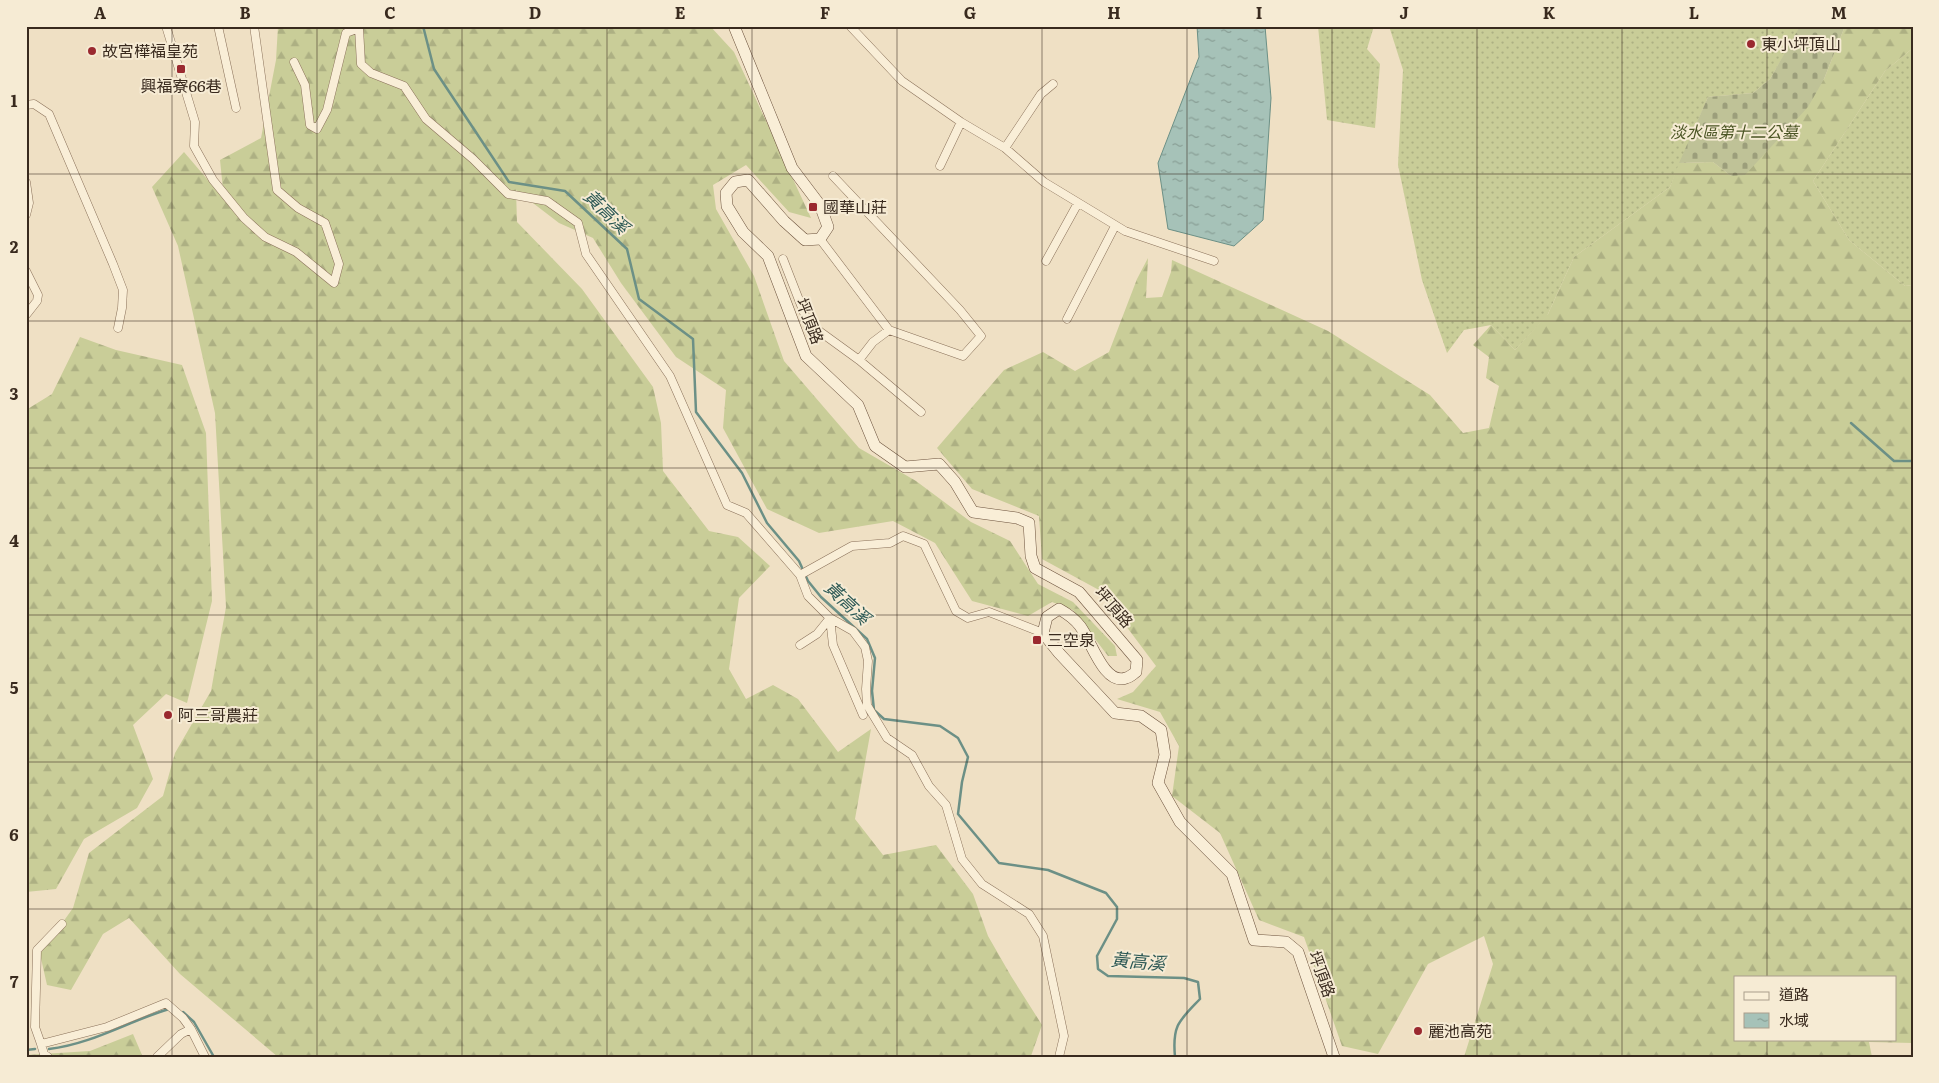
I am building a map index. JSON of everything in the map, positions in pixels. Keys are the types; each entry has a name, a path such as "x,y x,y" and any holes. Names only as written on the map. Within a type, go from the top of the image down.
{"street":[{"path":"166,26 195,122 194,146 213,180 244,218 265,237 296,252 334,283 339,264 326,223 298,208 277,190 254,26"},
{"path":"218,26 236,108"},
{"path":"734,26 792,168 820,205 828,227 820,239 889,330 963,356 981,336 960,310 833,176"},
{"path":"850,26 902,81 961,122 1005,148 1044,182 1125,231 1214,261"},
{"path":"294,62 305,85 310,125 317,129 327,110 346,33 358,28 361,64 371,73 404,86 426,118 473,159 508,194 547,201 578,223 586,254 670,376 727,505 746,513 800,575 808,596 830,618 853,631 865,647 868,661 867,705 887,738 912,755 929,786 946,805 962,859 982,884 1029,914 1043,936 1064,1036 1059,1057"},
{"path":"1005,148 1041,94 1053,84"},
{"path":"26,105 34,104 49,114 113,264 122,290 122,308 118,328"},
{"path":"940,166 961,122"},
{"name":"坪頂路","path":"820,239 805,240 784,221 748,180 735,182 726,193 727,206 744,232 768,256 806,356 858,406 875,446 905,467 940,464 955,482 973,512 1017,518 1029,523 1031,556 1035,568 1080,592 1137,660 1136,672 1127,678 1116,679 1105,670 1081,626 1070,615 1059,609 1046,617 1043,633 1115,713 1141,716 1161,730 1166,755 1158,783 1180,822 1232,874 1254,940 1286,942 1298,952 1334,1057"},
{"path":"26,182 28,203 26,215"},
{"path":"1046,261 1078,203"},
{"path":"1067,319 1115,226"},
{"path":"784,259 808,323 859,360 921,412"},
{"path":"26,271 38,295 37,301 26,315"},
{"path":"859,360 873,342 889,330"},
{"path":"800,575 852,546 890,543 903,536 924,544 956,611 968,618 989,612 1043,633"},
{"path":"800,645 817,634 830,618"},
{"path":"830,618 833,645 863,716"},
{"path":"48,1057 44,1054 36,1027 37,950 62,924"},
{"path":"41,1044 107,1027 166,1003 172,1007 191,1029 206,1057"},
{"path":"157,1057 181,1034 191,1029"}],"green space":[{"path":"278,26 710,26 734,52 811,218 789,212 746,165 713,185 716,209 754,276 784,361 859,448 916,481 971,522 1010,541 1038,584 1073,602 1115,646 1117,656 1108,656 1073,610 1052,602 1028,616 972,601 935,543 893,521 819,533 767,509 723,428 726,390 676,357 621,283 593,238 559,223 516,190 517,222 582,289 653,387 661,423 663,471 709,531 738,537 770,566 739,598 729,669 746,699 773,685 798,699 838,752 871,729 855,819 883,855 936,845 973,894 988,936 1042,1025 1031,1056 278,1057 180,974 129,918 103,934 71,990 47,985 40,954 73,908 89,853 163,796 175,753 211,691 226,607 215,413 178,246 152,187 184,152 224,199 220,160 261,138 276,60"},
{"path":"1318,26 1374,26 1367,49 1380,64 1375,128 1327,120"},
{"path":"1389,26 1795,26 1799,29 1770,79 1753,93 1708,97 1670,187 1574,257 1547,316 1515,350 1491,325 1464,330 1447,353 1422,280 1398,165 1403,70"},
{"name":"淡水區第十二公墓","path":"1800,26 1845,26 1824,79 1808,107 1745,175 1731,176 1713,162 1679,163 1708,97 1753,93 1770,79"},
{"path":"1845,26 1913,26 1913,48 1885,71 1813,181 1849,240 1905,286 1913,285 1913,1043 1869,1042 1872,1057 1464,1057 1493,964 1484,936 1428,964 1378,1054 1342,1046 1304,937 1259,920 1220,833 1172,796 1179,746 1160,712 1117,699 1133,692 1156,666 1099,590 1042,559 1039,516 972,489 937,448 1004,370 1043,352 1075,371 1109,352 1137,279 1148,258 1146,298 1162,297 1171,272 1172,260 1328,331 1430,395 1463,433 1489,428 1499,386 1486,378 1489,357 1473,345 1491,325 1515,350 1548,314 1574,257 1670,187 1679,163 1713,162 1731,176 1824,79"},
{"path":"1913,48 1913,285 1905,286 1849,240 1813,181 1885,71"},
{"path":"80,337 116,350 182,365 206,433 212,601 187,703 166,694 133,725 153,779 137,808 84,839 56,889 26,892 26,410 52,394"},
{"path":"133,1034 142,1055 121,1057 26,1057 26,1055 90,1051"}],"water":[{"path":"1197,26 1265,26 1271,98 1263,220 1234,246 1168,229 1158,163 1199,57"}],"waterway":[{"name":"黃高溪","path":"423,26 434,69 509,182 565,191 627,249 639,299 693,339 696,412 742,473 767,523 799,561 808,581 821,597 867,639 875,658 872,691 874,710 884,719 940,726 958,738 968,757 962,782 958,814 999,863 1048,870 1106,893 1117,907 1117,919 1097,956 1098,969 1108,976 1184,978 1198,982 1200,999 1178,1024 1176,1030 1175,1057"},
{"path":"1851,423 1894,461 1913,461"},
{"path":"49,1049 80,1042 169,1009"},
{"path":"183,1012 194,1022 214,1057"},
{"path":"26,1050 35,1049"}],"place":[{"name":"東小坪頂山","path":"1751,44"},
{"name":"故宮樺福皇苑","path":"92,51"},
{"name":"興福寮66巷","path":"181,69"},
{"name":"國華山莊","path":"813,207"},
{"name":"三空泉","path":"1037,640"},
{"name":"阿三哥農莊","path":"168,715"},
{"name":"麗池高苑","path":"1418,1031"}]}
